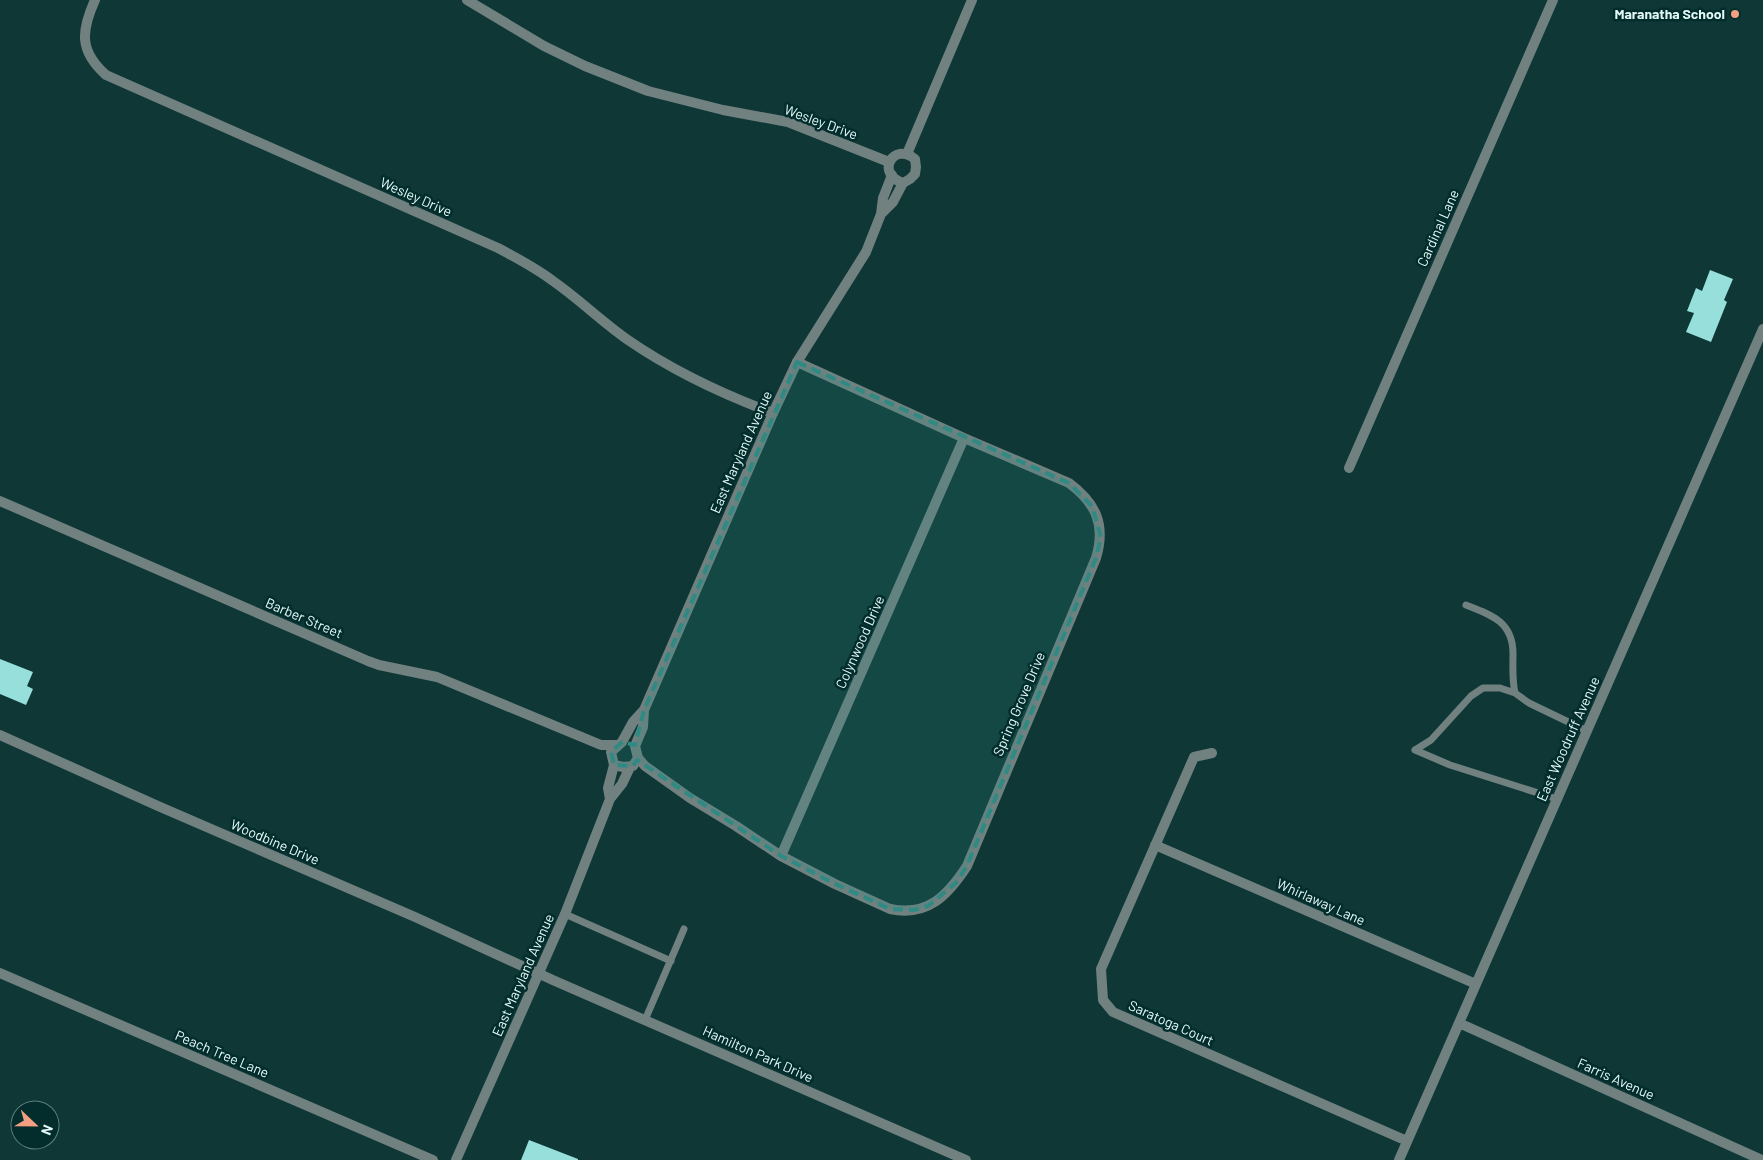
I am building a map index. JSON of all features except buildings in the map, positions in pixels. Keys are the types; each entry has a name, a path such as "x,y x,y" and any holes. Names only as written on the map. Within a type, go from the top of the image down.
{"street":[{"name":"Wesley Drive","path":"95,0 84,28 85,43 95,65 106,75 498,248 532,266 553,280 626,338 660,361 700,382 773,413"},
{"name":"Wesley Drive","path":"467,0 544,46 585,66 648,91 723,110 788,122 889,162"},
{"path":"903,183 896,180 892,175 888,166 889,162 893,157 907,154 972,0"},
{"name":"Cardinal Lane","path":"1349,468 1553,0"},
{"name":"East Maryland Avenue","path":"881,214 893,202 903,183 916,174 915,160 907,154"},
{"name":"East Maryland Avenue","path":"610,799 608,788 613,761 611,752 620,744 633,722 644,710 797,362 866,252 881,214 892,175"},
{"name":"East Woodruff Avenue","path":"1399,1160 1763,329"},
{"name":"Spring Grove Drive","path":"636,764 781,856 834,884 890,909 899,911 914,910 928,906 942,898 956,883 966,866 1096,558 1100,537 1099,521 1092,506 1082,493 1069,483 964,438 797,362"},
{"name":"Colynwood Drive","path":"781,856 964,438"},
{"name":"Barber Street","path":"0,501 368,661 437,677 601,745 620,744"},
{"name":"East Maryland Avenue","path":"635,746 643,727 644,710"},
{"name":"Woodbine Drive","path":"0,735 158,806 415,917 538,974"},
{"path":"613,761 623,767 636,764 635,746 620,744"},
{"name":"Barber Street","path":"601,745 613,761"},
{"name":"Saratoga Court","path":"1212,753 1194,757 1155,845 1101,969 1103,1000 1113,1012 1407,1141"},
{"name":"East Maryland Avenue","path":"456,1160 565,914 610,799 636,764"},
{"name":"Whirlaway Lane","path":"1155,845 1476,984"},
{"name":"Peach Tree Lane","path":"0,973 434,1160"},
{"name":"Hamilton Park Drive","path":"538,974 966,1160"},
{"name":"Farris Avenue","path":"1459,1023 1762,1160"}],"lane":[{"path":"1466,605 1491,614 1505,626 1513,651 1512,683 1515,693"},
{"path":"1557,799 1450,765 1415,750 1431,740 1471,696 1483,688 1500,688 1515,693 1529,703 1587,731"},
{"path":"565,914 671,960"},
{"path":"645,1020 684,929"}],"highlighted area":[{"path":"797,362 1069,483 1092,506 1101,537 1096,558 967,866 956,883 928,906 914,910 890,909 835,884 781,856 637,760 633,766 614,765 611,752 622,742 635,745 644,710"}],"place":[{"name":"Maranatha School","path":"1735,14"}]}
